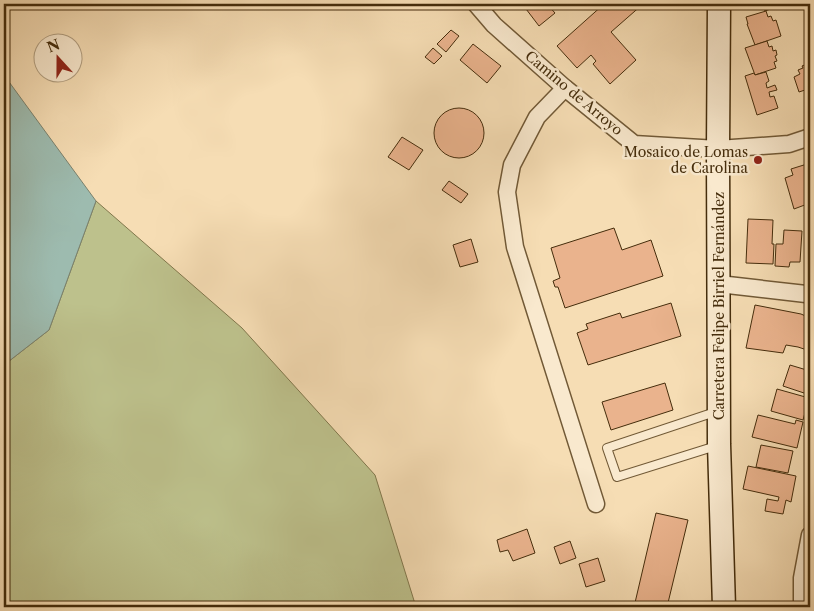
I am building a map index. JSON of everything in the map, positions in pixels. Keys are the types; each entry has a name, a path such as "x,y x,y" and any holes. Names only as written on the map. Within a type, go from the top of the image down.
{"street":[{"name":"Camino de Arroyo","path":"476,4 494,25 565,88 634,144 718,149 789,144 810,137"},
{"name":"Carretera Felipe Birriel Fernández","path":"718,4 720,444 724,607"},
{"path":"565,88 537,117 512,164 507,192 515,247 596,504"},
{"path":"719,284 810,296"},
{"path":"802,607 802,578 810,535"}],"lane":[{"path":"720,411 607,448 617,477 720,444"}],"green space":[{"path":"96,201 242,328 375,475 416,607 4,607 4,365 49,330"}],"shaded area":[{"path":"4,75 96,201 49,330 4,365"}],"building":[{"path":"524,4 547,4 555,13 539,26"},
{"path":"604,4 643,4 611,32 636,60 610,84 593,64 596,61 591,55 577,68 557,46"},
{"path":"761,4 784,4 765,11"},
{"path":"766,11 768,17 771,16 773,21 776,20 781,36 755,45 746,17"},
{"path":"451,30 459,36 446,52 437,44"},
{"path":"767,41 769,47 772,46 773,51 776,50 777,55 775,56 777,61 774,62 776,68 755,75 745,48"},
{"path":"473,44 501,66 487,83 460,60"},
{"path":"433,48 442,56 434,64 425,57"},
{"path":"807,64 808,67 810,66 810,93 806,94 805,90 799,92 794,77 800,74 798,70 803,68 802,66"},
{"path":"766,72 769,81 766,83 767,88 775,85 777,90 769,92 770,97 774,96 778,108 757,115 745,76"},
{"path":"454,108 464,108 477,115 484,128 484,138 477,151 464,158 454,158 445,154 438,147 434,138 434,128 438,119 445,112"},
{"path":"402,137 423,150 409,170 388,157"},
{"path":"807,164 810,174 810,203 794,209 785,178 793,175 791,169"},
{"path":"449,181 468,194 461,203 442,190"},
{"path":"748,219 773,220 773,264 746,263"},
{"path":"614,228 622,250 651,240 663,276 565,308 558,287 555,287 553,281 560,278 551,248"},
{"path":"784,230 802,231 800,262 790,262 789,267 775,266 776,244 783,244"},
{"path":"471,239 478,262 460,267 453,245"},
{"path":"671,303 681,336 588,365 577,333 588,329 586,324 620,313 622,318"},
{"path":"755,305 801,314 810,318 810,351 786,345 783,353 746,348"},
{"path":"790,365 810,371 810,395 783,386"},
{"path":"665,383 673,410 611,430 602,402"},
{"path":"777,389 809,398 803,420 771,411"},
{"path":"758,415 795,424 796,420 803,422 797,448 752,437"},
{"path":"761,445 793,451 788,473 756,467"},
{"path":"748,466 796,476 791,502 786,500 783,514 765,511 767,499 778,501 779,497 743,489"},
{"path":"656,513 688,520 667,607 634,607"},
{"path":"527,529 535,553 513,561 508,550 500,552 497,540"},
{"path":"570,541 576,558 560,564 554,547"},
{"path":"598,558 605,581 586,587 579,564"}],"place":[{"name":"Mosaico de Lomas de Carolina","path":"758,160"}]}
